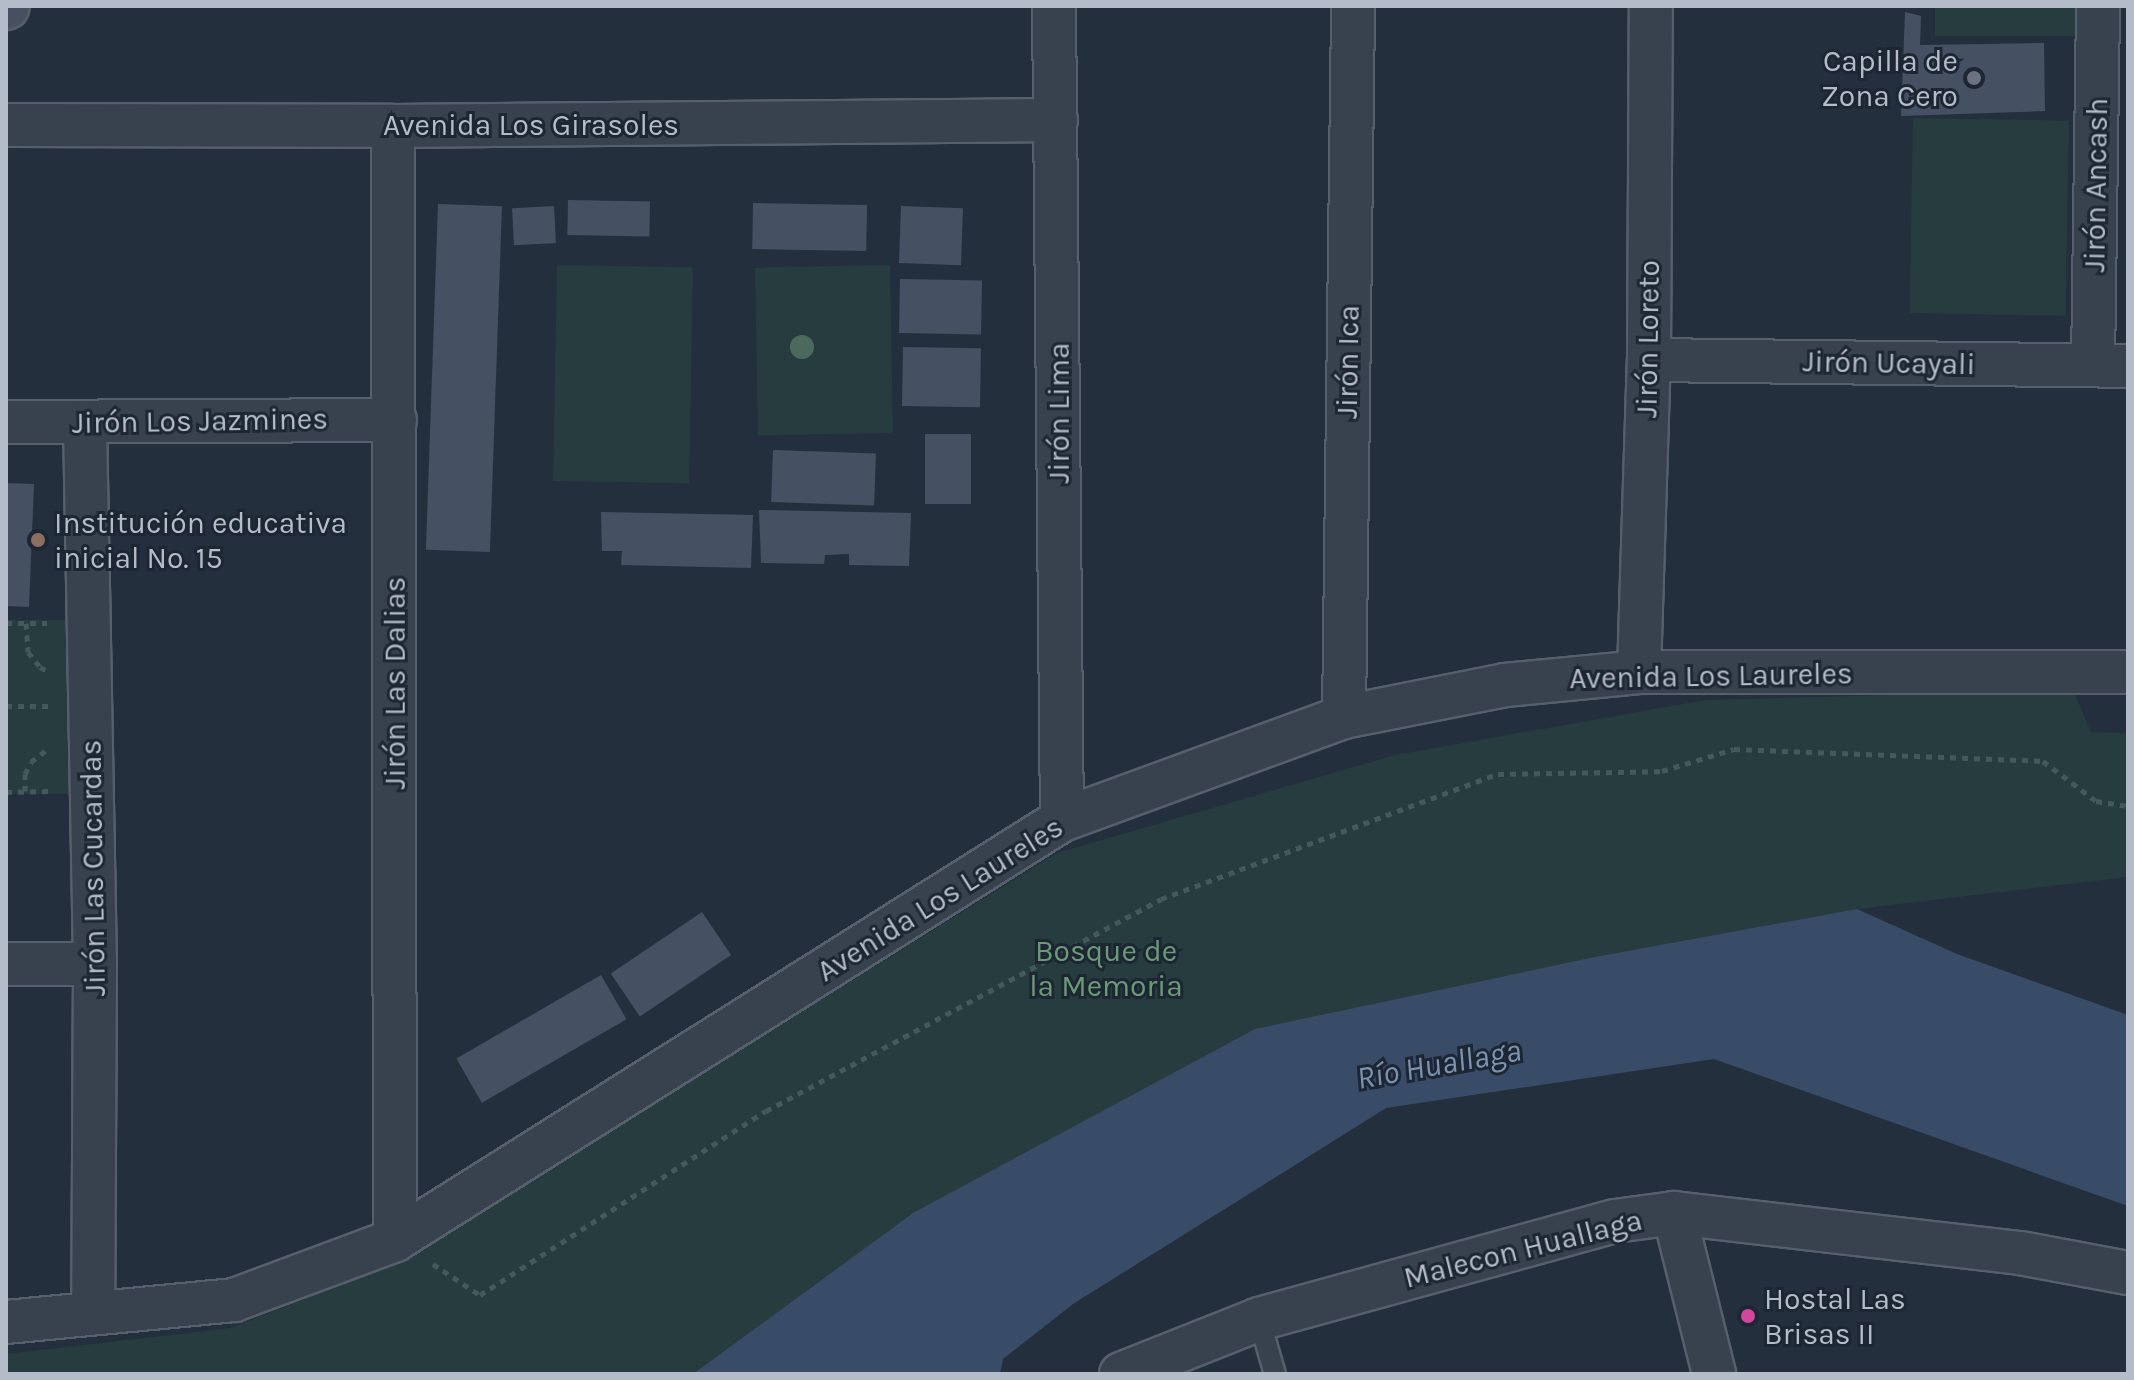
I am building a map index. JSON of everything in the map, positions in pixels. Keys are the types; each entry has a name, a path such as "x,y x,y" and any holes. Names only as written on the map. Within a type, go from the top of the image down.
{"street":[{"name":"Jirón Lima","path":"1054,6 1062,820"},
{"name":"Jirón Ica","path":"1344,717 1353,6"},
{"name":"Jirón Loreto","path":"1639,672 1649,360 1651,6"},
{"name":"Jirón Ancash","path":"2098,6 2113,99 2110,365"},
{"name":"Avenida Los Girasoles","path":"6,125 393,126 1056,120"},
{"name":"Jirón Las Dalias","path":"393,126 395,1240"},
{"name":"Jirón Ucayali","path":"1649,360 2110,365"},
{"name":"Jirón Los Jazmines","path":"6,422 395,420"},
{"name":"Jirón Las Cucardas","path":"85,423 95,964 93,1312"},
{"name":"Avenida Los Laureles","path":"7,1321 234,1300 395,1240 1062,820 1344,717 1505,685 1639,672 2128,672"},
{"path":"6,964 95,964"},
{"path":"1674,1213 1714,1374"},
{"name":"Malecon Huallaga","path":"1121,1374 1259,1319 1615,1221 1674,1213 2020,1253 2128,1273"}],"lane":[{"path":"1259,1319 1275,1374"}],"path":[{"path":"26,623 28,652 40,667 56,675"},
{"path":"6,706 52,706"},
{"path":"25,791 25,774 31,762 44,749 60,744"},
{"path":"395,1240 480,1295 766,1111 1161,899 1498,774 1662,771 1734,749 2043,761 2096,801 2128,806"}],"green space":[{"path":"1935,6 2086,6 2086,36 1935,36"},
{"path":"1913,118 2069,121 2066,316 1910,313"},
{"path":"557,265 693,267 689,483 553,481"},
{"path":"890,265 893,433 758,435 755,267"},
{"path":"6,620 71,620 71,794 6,794"},
{"name":"Bosque de la Memoria","path":"2073,690 2091,732 2128,733 2128,877 1857,909 1600,956 913,1213 693,1374 6,1374 6,1354 231,1328 400,1262 1057,853 1395,755 1706,700"}],"water":[{"name":"Río Huallaga","path":"1857,909 1957,954 2128,1015 2128,1206 1714,1059 1386,1108 1073,1304 1003,1359 1000,1374 693,1374 913,1213 1255,1029 1600,956"}],"building":[{"name":"Capilla de Zona Cero","path":"1905,12 1921,16 1920,45 2044,43 2045,111 1901,116"},
{"path":"568,200 650,201 649,236 567,235"},
{"path":"753,203 867,205 866,251 752,249"},
{"path":"438,204 502,206 490,552 426,550"},
{"path":"554,206 556,243 514,245 512,208"},
{"path":"901,206 963,208 961,265 899,263"},
{"path":"900,279 982,280 981,334 899,333"},
{"path":"903,347 981,348 980,407 902,406"},
{"path":"925,434 971,434 971,504 925,504"},
{"path":"773,450 876,454 874,506 771,502"},
{"path":"6,483 34,484 29,607 6,606"},
{"path":"759,510 911,513 909,566 849,565 849,554 825,555 824,564 761,563"},
{"path":"601,512 753,515 751,568 621,565 622,551 602,551"},
{"path":"702,912 731,955 640,1017 611,974"},
{"path":"601,975 626,1019 482,1103 456,1058"}],"place":[{"name":"Capilla de Zona Cero","path":"1974,78"},
{"name":"Institución educativa inicial No. 15","path":"38,540"},
{"name":"Hostal Las Brisas II","path":"1748,1316"}]}
